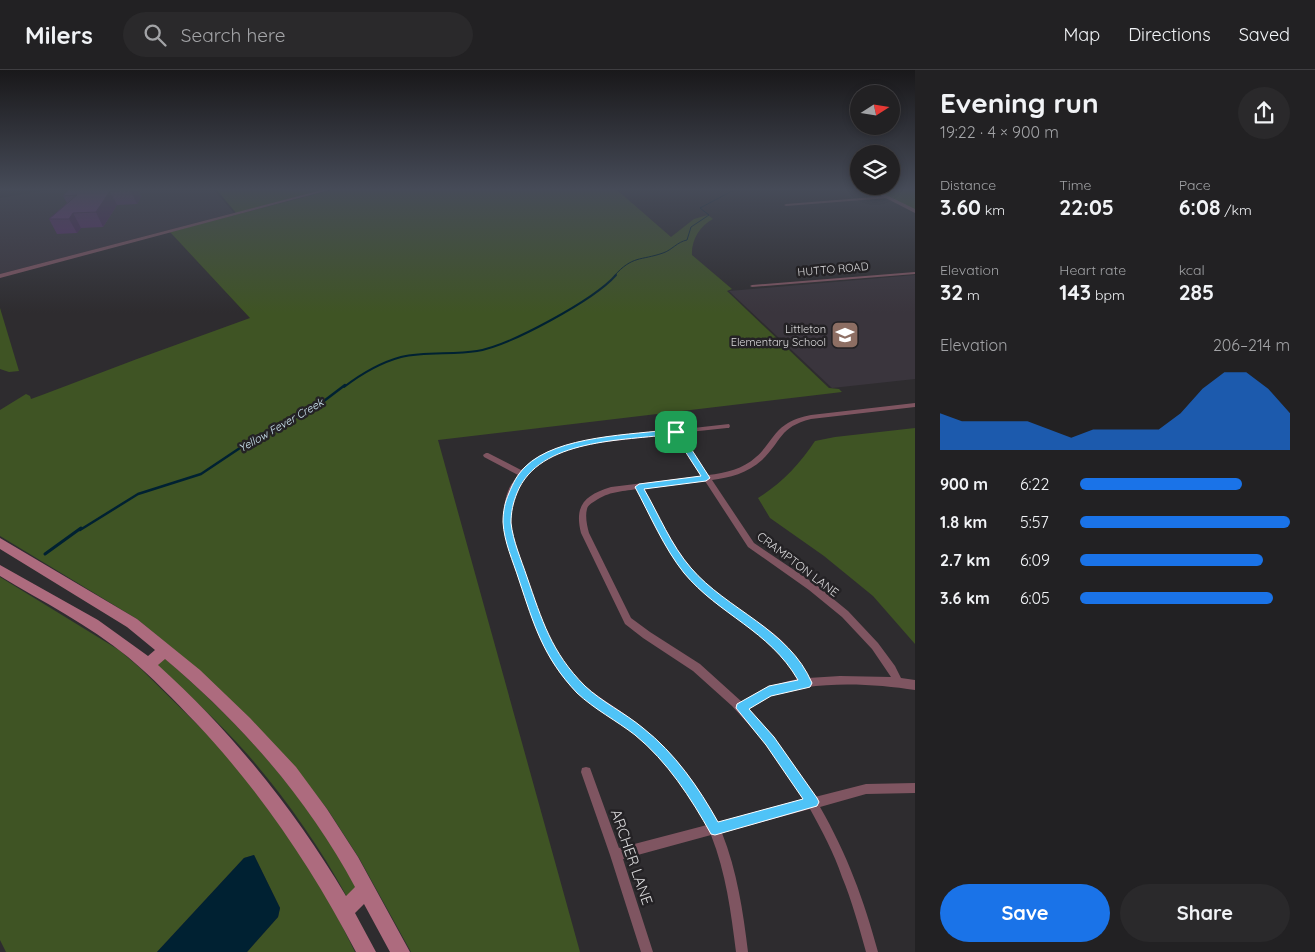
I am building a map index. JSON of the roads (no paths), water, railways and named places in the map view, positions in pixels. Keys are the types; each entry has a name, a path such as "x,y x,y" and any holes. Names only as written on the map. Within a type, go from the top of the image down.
{"main road":[{"path":"0,543 132,623 195,675 245,723 290,774 321,815 352,863 400,952"},
{"path":"0,570 103,631 148,665 216,732 272,798 304,843 366,952"},
{"path":"148,665 164,650"},
{"path":"344,911 366,889"}],"street":[{"path":"0,276 170,231"},
{"name":"HUTTO ROAD","path":"752,286 915,272"},
{"path":"872,952 850,882 813,802 770,741 741,708 695,666 638,630 628,620 585,533 582,517 587,503 602,493 730,474 751,464 762,455 779,431 796,421 811,417 915,405"},
{"path":"727,426 570,446 540,458 523,474 512,492 508,506 508,530 539,625 548,646 563,670 582,690 640,732 668,759 699,801 715,829 733,892 742,952"},
{"name":"CRAMPTON LANE","path":"676,432 751,545 812,587 845,614 876,646 892,669 898,682"},
{"path":"486,455 523,474"},
{"path":"639,487 676,555 688,571 711,594 775,641 793,662 806,683"},
{"path":"741,708 769,691 806,683 843,681 898,682 915,685"},
{"name":"ARCHER LANE","path":"586,772 616,855 647,952"},
{"path":"616,855 813,802 866,790 915,788"}],"water":[{"path":"254,855 280,908 278,917 247,952 157,952 244,858"}],"waterway":[{"name":"Yellow Fever Creek","path":"614,276 632,262 663,253 680,242 687,240 690,231"},
{"name":"Yellow Fever Creek","path":"344,387 371,369 401,357 419,354 477,351 509,341 571,309 590,297 616,275"},
{"name":"Yellow Fever Creek","path":"80,530 138,494 201,474 258,436 316,407 345,385"},
{"name":"Yellow Fever Creek","path":"45,554 81,528"}],"place":[{"name":"Littleton Elementary School","path":"845,335"}]}
